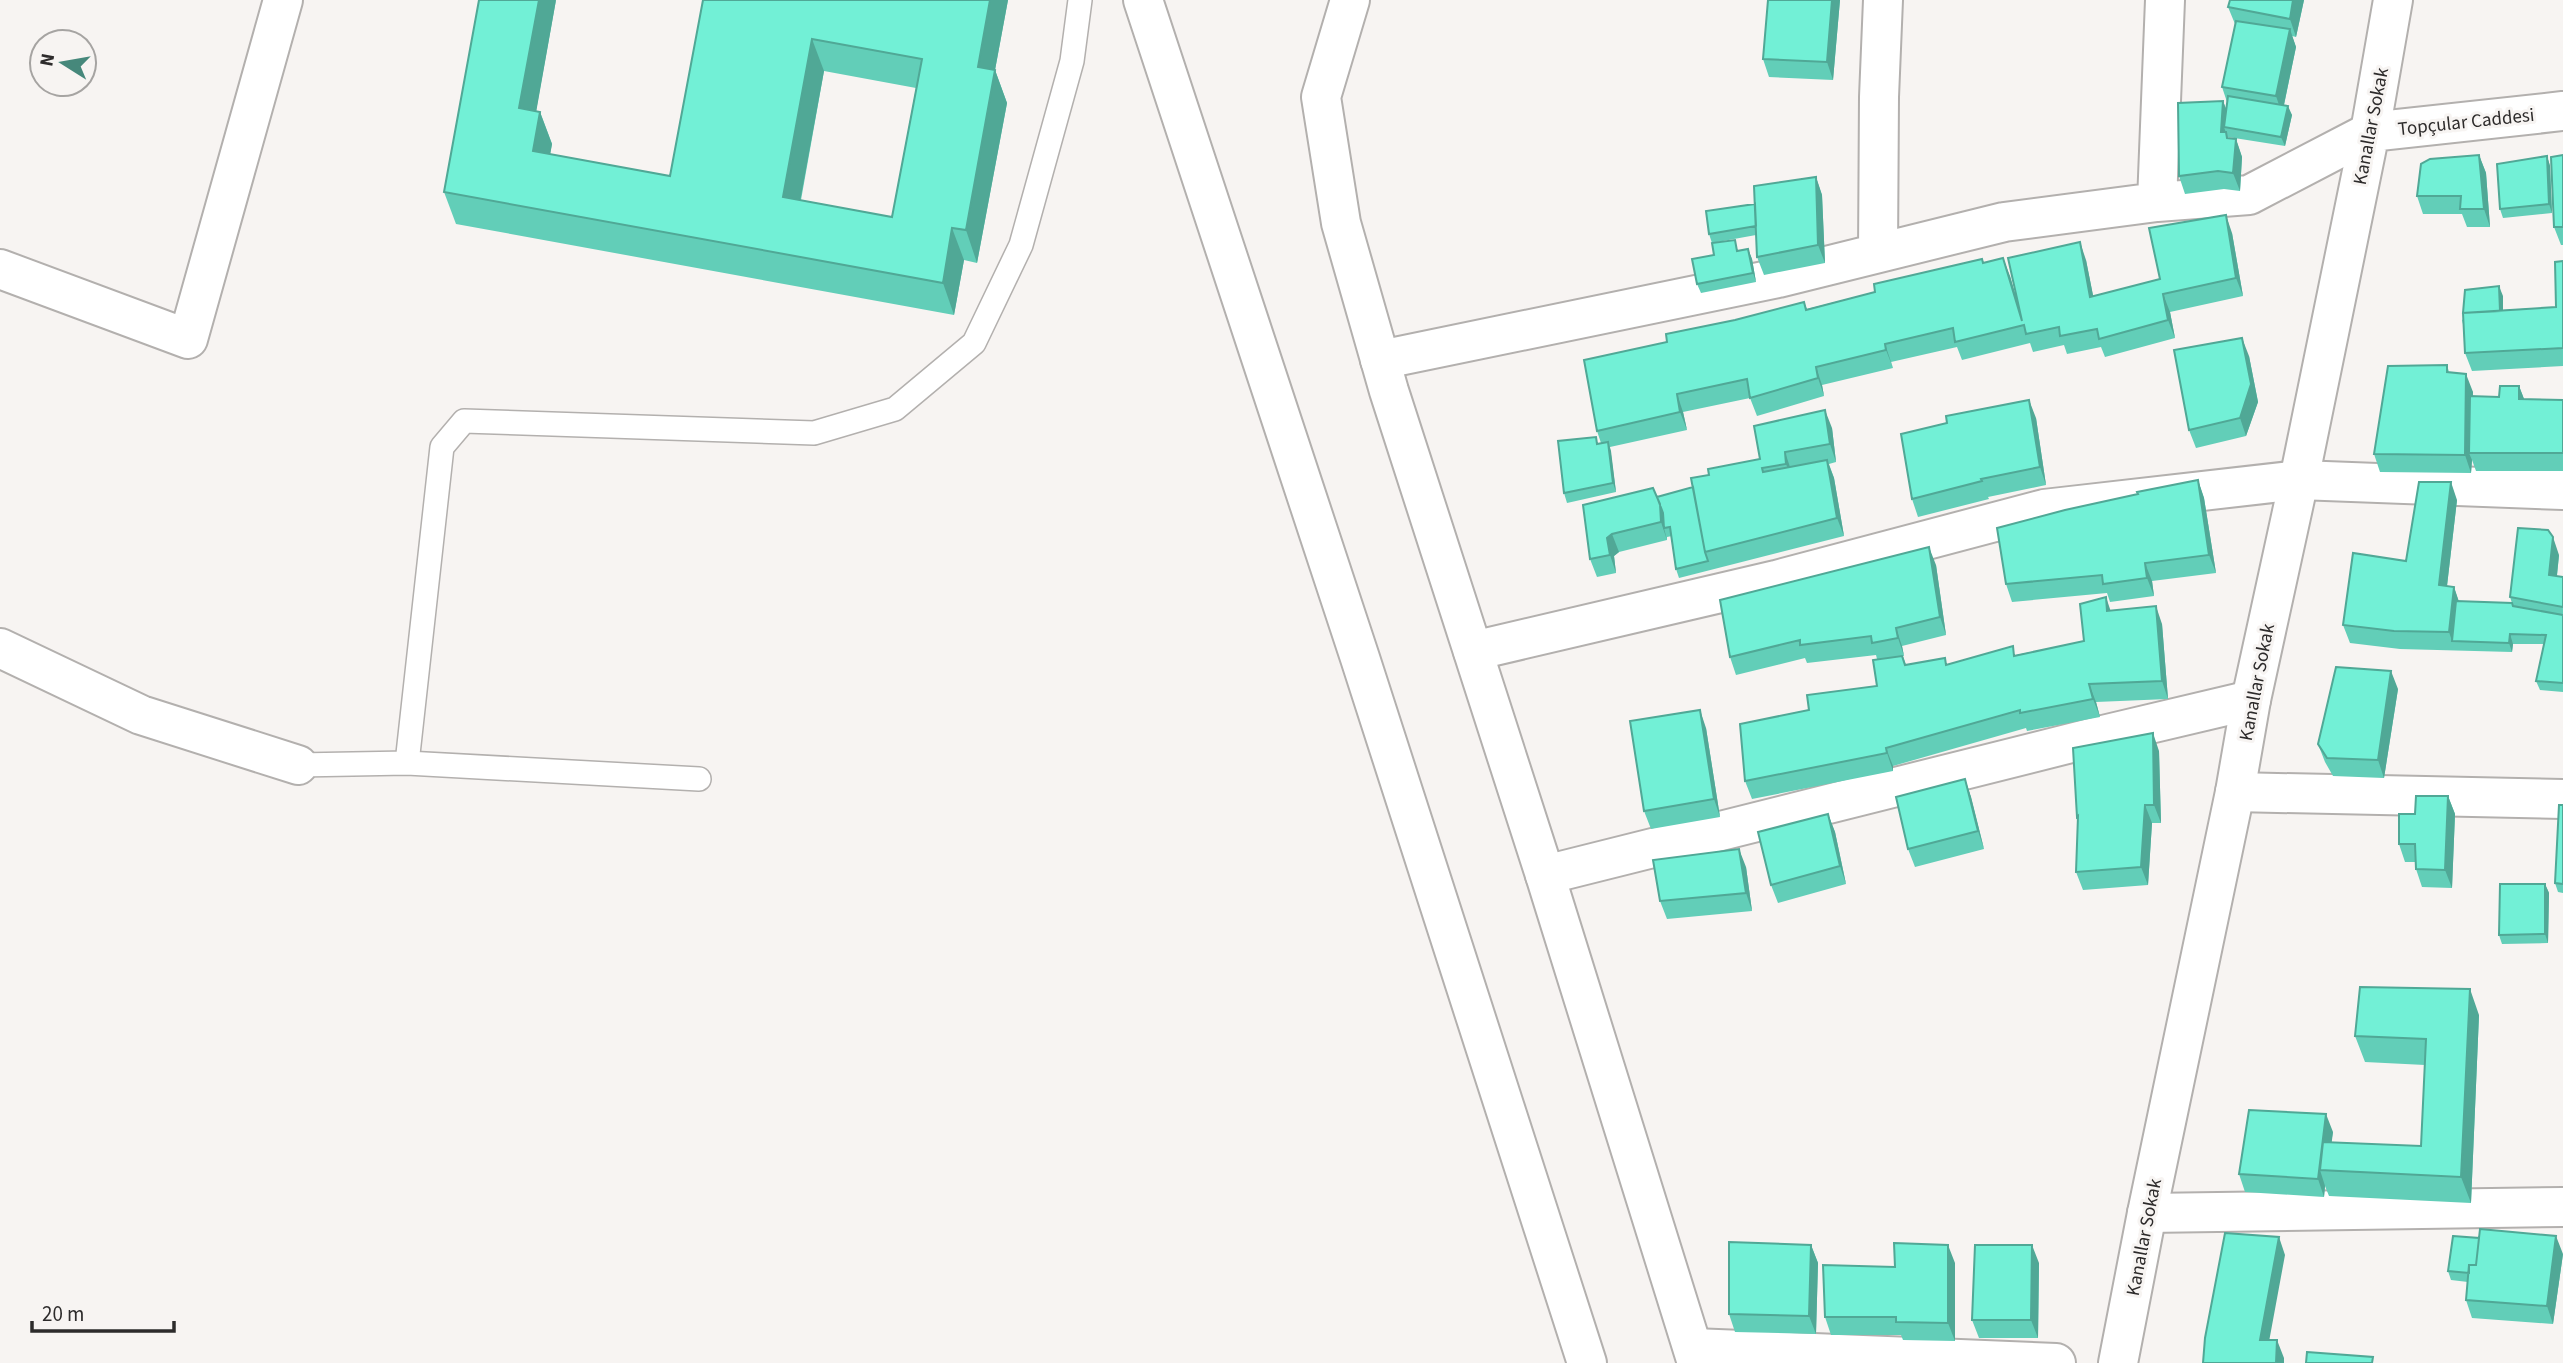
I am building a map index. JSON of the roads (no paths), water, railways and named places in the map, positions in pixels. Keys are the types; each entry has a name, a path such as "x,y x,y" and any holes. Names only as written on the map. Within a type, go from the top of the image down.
{"street":[{"path":"0,269 188,339 283,0"},
{"path":"1143,0 1364,670 1587,1363"},
{"path":"1350,0 1321,96 1341,223 1380,360 1695,1356 2056,1363"},
{"path":"1878,253 1879,97 1884,0"},
{"path":"2157,202 2165,0"},
{"name":"Kanallar Sokak","path":"2118,1363 2235,792 2250,700 2299,480 2370,132 2393,0"},
{"name":"Topçular Caddesi","path":"2370,132 2563,111"},
{"path":"1380,360 1764,281 2004,222 2157,202 2249,195 2370,132"},
{"path":"1473,651 1776,580 2044,509 2299,480 2563,490"},
{"path":"0,649 141,715 298,765"},
{"path":"1545,875 2250,700"},
{"path":"2235,792 2563,799"},
{"path":"2147,1213 2563,1206"}],"lane":[{"path":"407,763 442,447 464,421 814,433 895,409 974,343 1021,245 1072,61 1080,0"},
{"path":"298,765 407,763 699,779"}]}
